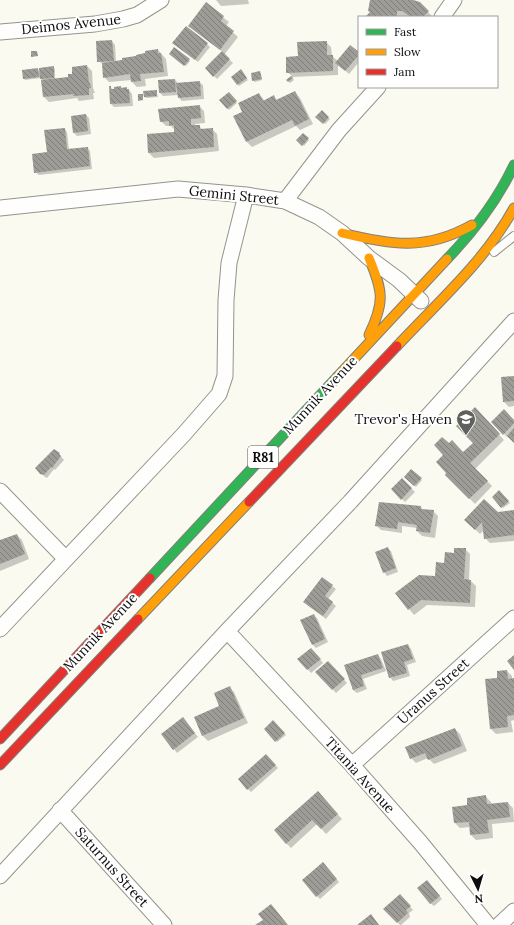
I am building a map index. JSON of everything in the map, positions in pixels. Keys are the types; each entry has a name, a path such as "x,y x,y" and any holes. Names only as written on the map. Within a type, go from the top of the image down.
{"main road":[{"name":"Munnik Avenue","path":"0,739 468,237 487,214 508,179 514,165"},
{"name":"Munnik Avenue","path":"0,764 479,259 504,226 514,208"},
{"path":"342,233 390,244 421,244 462,232 487,214"},
{"path":"358,355 375,324 382,300 381,289 377,276 369,258"}],"street":[{"name":"Deimos Avenue","path":"0,32 95,24 123,19 137,15 161,0"},
{"path":"443,16 454,0"},
{"path":"285,201 340,130 377,88"},
{"name":"Gemini Street","path":"0,208 178,189 246,195 285,201 319,217 342,233 369,258 399,280 430,310"},
{"path":"0,628 184,434 219,394 225,376 226,300 229,263 246,195"},
{"path":"0,202 0,208"},
{"path":"0,876 227,631 356,496 514,321"},
{"path":"0,491 66,559"},
{"name":"Uranus Street","path":"352,765 514,618"},
{"name":"Titania Avenue","path":"227,631 352,765 420,842 488,925"},
{"name":"Saturnus Street","path":"60,810 164,925"},
{"path":"499,925 514,911"}],"lane":[{"path":"479,259 492,254 514,236"}],"building":[{"path":"370,0 413,0 420,2 429,11 424,16 410,16 402,11 397,11 397,16 366,16 370,12 368,11"},
{"path":"206,2 224,16 221,21 234,31 220,50 188,26"},
{"path":"186,26 208,43 195,60 172,43"},
{"path":"112,40 114,61 97,62 96,41"},
{"path":"327,41 327,55 333,55 333,71 286,73 286,57 298,56 297,42"},
{"path":"350,45 358,51 358,56 345,71 335,63"},
{"path":"174,47 190,59 184,66 169,54"},
{"path":"158,49 158,53 161,53 164,72 140,74 141,81 131,82 130,74 103,78 102,63 122,60 122,58 136,56 145,53 145,51"},
{"path":"31,51 37,51 38,56 31,57"},
{"path":"222,51 230,59 213,77 205,68"},
{"path":"87,65 91,88 89,88 89,95 73,96 74,94 43,97 41,80 68,77 68,74 72,74 72,67"},
{"path":"54,66 54,78 40,79 39,68"},
{"path":"38,68 39,77 23,79 22,70"},
{"path":"241,69 247,78 237,85 231,77"},
{"path":"260,71 262,79 252,81 251,73"},
{"path":"291,76 293,78 288,82 286,80"},
{"path":"175,79 176,92 159,93 158,80"},
{"path":"200,81 201,96 178,98 176,83"},
{"path":"109,86 111,86 111,89 121,86 121,88 127,87 127,89 129,89 130,103 110,104"},
{"path":"157,90 157,96 144,97 143,91"},
{"path":"295,91 309,119 295,126 292,120 246,142 233,116 242,112 238,103 259,93 263,101 274,95 276,100"},
{"path":"229,92 237,101 227,109 219,100"},
{"path":"138,94 143,94 143,100 138,101"},
{"path":"200,105 201,118 191,119 191,125 200,125 200,129 213,128 214,147 148,153 147,134 174,132 174,125 169,126 169,121 160,122 158,109"},
{"path":"322,110 329,117 323,124 315,117"},
{"path":"86,114 88,131 73,133 71,116"},
{"path":"65,128 67,149 88,147 90,166 34,173 32,154 47,152 44,130"},
{"path":"303,133 309,138 302,146 296,140"},
{"path":"514,376 514,401 503,402 501,377"},
{"path":"475,407 500,434 470,463 488,481 469,499 445,475 446,473 436,462 443,455 434,445 442,437 449,443 452,440 463,452 473,443 456,426"},
{"path":"504,409 514,420 514,423 503,435 491,422"},
{"path":"514,428 514,443 507,436"},
{"path":"54,449 60,453 59,454 61,456 52,468 51,467 44,475 40,474 35,468"},
{"path":"411,469 422,478 414,486 404,477"},
{"path":"402,478 412,488 401,500 391,489"},
{"path":"499,490 509,501 501,508 492,497"},
{"path":"484,499 498,512 514,510 514,535 484,539 482,522 475,530 464,520"},
{"path":"379,502 421,506 421,509 434,510 430,533 416,531 417,525 398,522 397,529 375,526"},
{"path":"17,534 25,554 0,564 0,540"},
{"path":"388,547 396,568 383,573 375,552"},
{"path":"454,548 466,548 464,579 471,580 470,603 421,600 408,610 395,593 419,575 435,576 436,562 444,563 445,552 454,553"},
{"path":"322,577 333,585 325,596 333,602 323,616 303,602"},
{"path":"314,614 325,639 312,645 300,620"},
{"path":"408,644 413,659 404,662 407,673 389,678 381,652"},
{"path":"311,648 321,659 307,670 297,659"},
{"path":"378,654 383,668 361,675 364,686 353,690 344,665"},
{"path":"514,655 514,670 507,661"},
{"path":"328,661 345,679 332,690 315,672"},
{"path":"507,670 508,679 514,678 514,715 507,716 508,727 490,729 485,679 497,678 497,671"},
{"path":"230,686 244,718 202,736 194,717 219,706 214,693"},
{"path":"183,717 195,733 173,750 161,734"},
{"path":"273,720 285,733 275,742 264,729"},
{"path":"455,728 462,746 428,760 425,753 410,759 405,747"},
{"path":"266,754 276,765 247,790 238,779"},
{"path":"318,791 338,814 321,829 312,820 286,844 274,830"},
{"path":"486,795 487,804 508,802 510,817 487,820 489,833 470,835 469,822 454,823 452,807 467,805 467,798"},
{"path":"323,862 337,879 316,897 302,880"},
{"path":"427,880 440,896 430,904 417,888"},
{"path":"400,894 411,906 406,910 408,913 397,923 383,909"},
{"path":"271,904 288,925 255,925 263,920 258,914"},
{"path":"371,914 379,925 357,925"}],"traffic: fast":[{"path":"447,259 484,215 500,191 514,165"},
{"path":"150,578 338,376"}],"traffic: slow":[{"path":"397,346 475,263 489,246 514,208"},
{"path":"342,233 393,243 408,243 439,239 472,225"},
{"path":"369,258 377,279 380,296 378,314 369,335"},
{"path":"338,376 447,259"},
{"path":"138,619 249,502"}],"traffic: jam":[{"path":"249,502 397,346"},
{"path":"0,739 150,578"},
{"path":"0,765 138,619"}],"place":[{"name":"Trevor's Haven","path":"466,436"}]}
